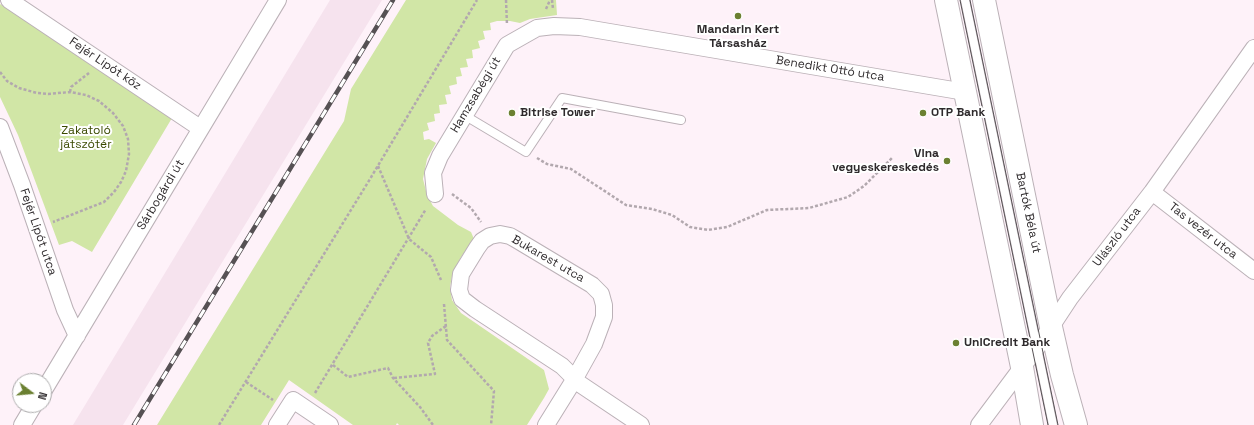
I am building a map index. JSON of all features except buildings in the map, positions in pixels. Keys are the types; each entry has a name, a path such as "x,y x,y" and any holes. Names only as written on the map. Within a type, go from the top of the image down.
{"main road":[{"path":"946,0 1022,367 1032,425"},
{"name":"Bartók Béla út","path":"984,0 1051,327 1062,375 1076,425"}],"street":[{"name":"Fejér Lipót köz","path":"9,0 200,128"},
{"name":"Sárbogárdi út","path":"52,377 278,0"},
{"name":"Hamzsabégi út","path":"442,191 433,173 438,161 507,45 537,28 554,26"},
{"name":"Benedikt Ottó utca","path":"554,26 580,27 965,92"},
{"name":"Ulászló utca","path":"979,425 1037,347 1070,298 1152,192 1254,48"},
{"name":"Fejér Lipót utca","path":"0,126 67,314 77,336"},
{"name":"Tas vezér utca","path":"1152,192 1254,271"},
{"name":"Bukarest utca","path":"490,236 500,234 510,236 592,285 601,294 604,305 604,317 594,344 546,425"},
{"path":"490,236 477,248 461,274 459,290 462,299 475,310 562,366 574,380 641,425"},
{"path":"277,425 295,406 330,425"},
{"path":"22,425 29,413"}],"lane":[{"name":"Bartók Béla út","path":"965,0 1054,425"},
{"path":"464,115 526,152 562,98 681,120"}],"path":[{"path":"219,425 378,166 477,0"},
{"path":"506,0 507,45"},
{"path":"70,92 71,87 95,68 100,61"},
{"path":"0,72 7,81 19,88 37,93 48,94 70,92 86,95 99,101 113,112 123,126 128,139 129,154 126,171 121,182 104,202 37,228"},
{"path":"526,152 548,164 571,169 626,205 652,209 672,215 690,227 708,230 727,226 767,210 808,208 848,197 864,186 893,157"},
{"path":"378,166 409,239 431,257 444,286"},
{"path":"245,382 295,406 333,365 409,239 442,191 452,194 472,208 490,236"},
{"path":"445,301 444,305 448,340 494,391 491,425"},
{"path":"393,378 435,374 428,343 432,336 446,326"},
{"path":"333,365 348,377 388,368 393,378 420,407 433,425"}],"shaded area":[{"path":"330,0 382,0 123,425 73,425"}],"green space":[{"path":"406,0 556,0 557,15 530,19 520,23 497,21 490,23 491,30 483,31 485,39 478,41 480,48 472,50 473,58 466,59 468,67 460,68 462,76 456,77 457,84 449,86 451,94 445,95 447,104 439,105 440,113 434,114 435,121 427,123 429,130 423,132 424,140 429,139 436,143 427,159 423,179 427,195 433,206 458,225 471,232 474,239 461,257 452,276 450,287 452,300 461,313 544,370 549,389 544,398 527,425 399,425 397,423 396,425 353,425 289,380 261,425 157,425 344,121 351,89"},
{"name":"Zakatoló játszótér","path":"0,4 172,118 92,252 72,241 59,245 18,135 0,97"}],"tram line":[{"path":"960,0 1048,425"},
{"path":"970,0 1058,425"}],"railway":[{"path":"134,425 393,0"}],"place":[{"name":"Mandarin Kert Társasház","path":"738,16"},
{"name":"Bitrise Tower","path":"512,113"},
{"name":"OTP Bank","path":"923,113"},
{"name":"Vina vegyeskereskedés","path":"947,161"},
{"name":"UniCredit Bank","path":"956,343"}]}
